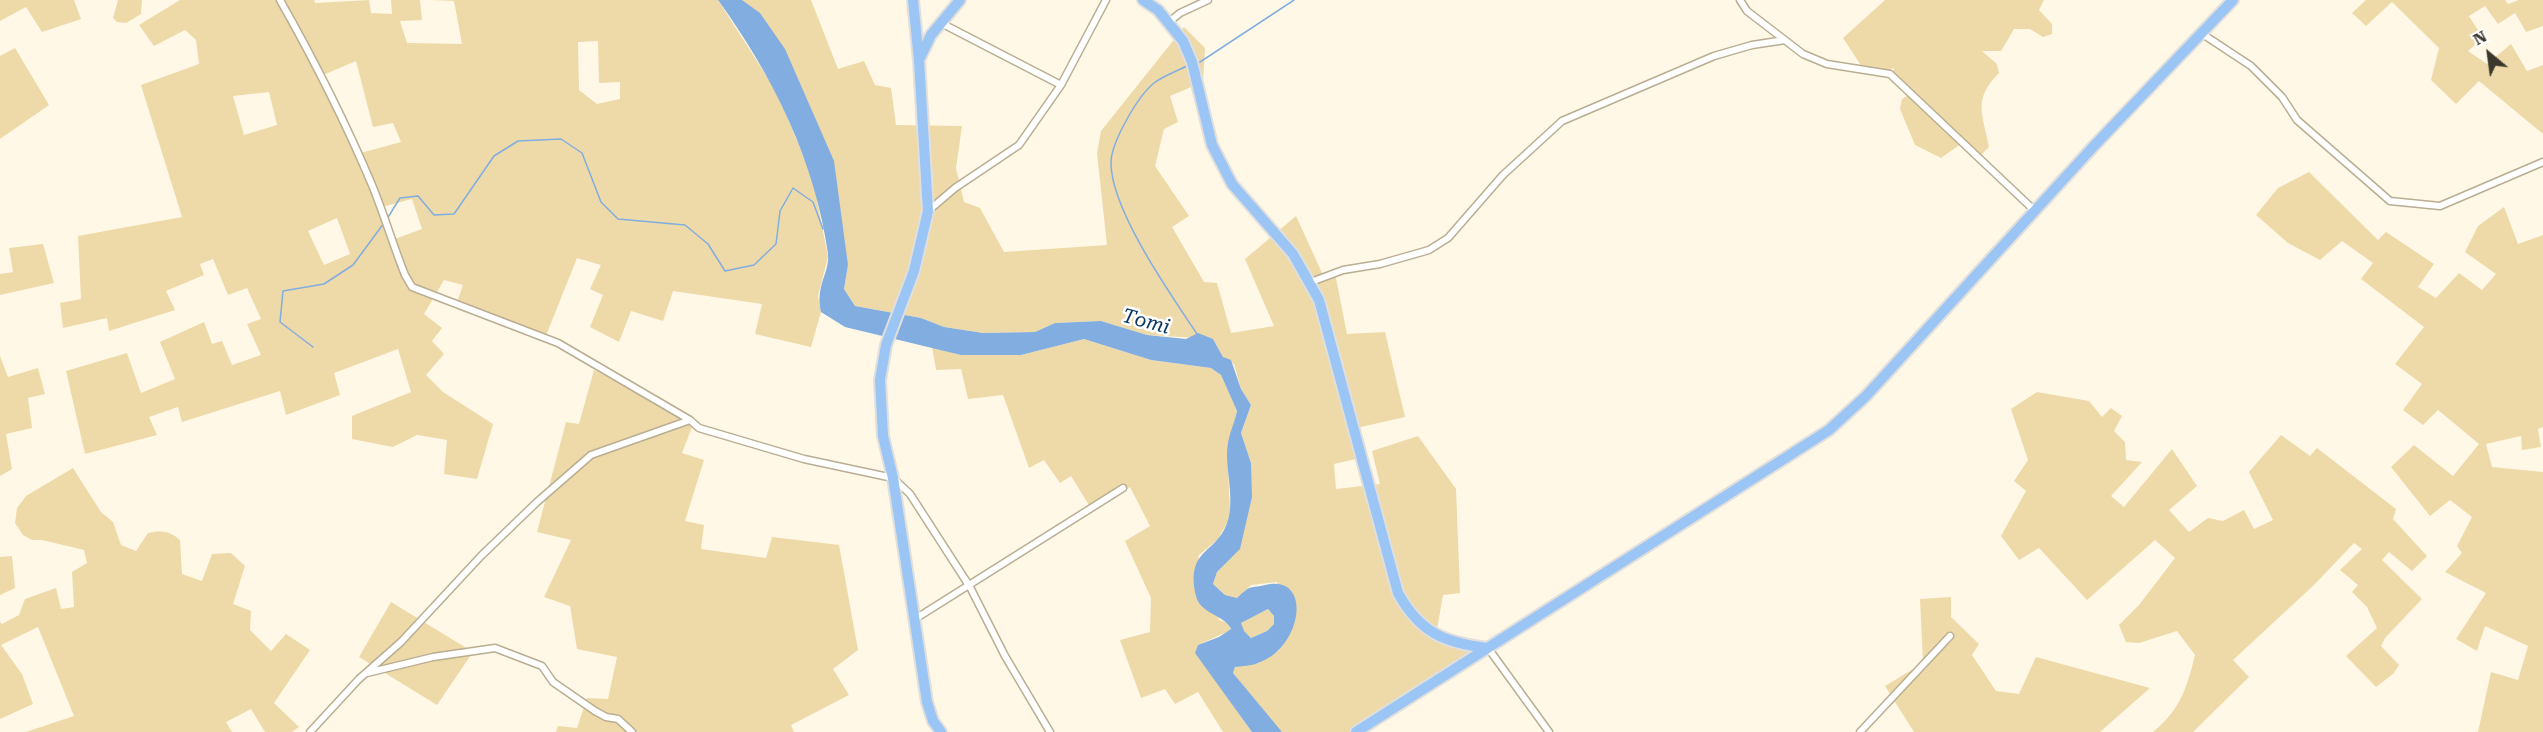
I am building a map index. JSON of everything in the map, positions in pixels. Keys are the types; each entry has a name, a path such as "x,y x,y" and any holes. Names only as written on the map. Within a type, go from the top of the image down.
{"main road":[{"path":"913,0 920,61 927,212 917,262 888,339 880,380 883,436 893,478 927,702 933,721 940,732"},
{"path":"920,61 923,47 960,0"},
{"path":"1143,0 1168,22 1188,52 1212,145 1232,184 1293,254 1311,282 1322,310 1398,593 1408,611 1424,627 1463,646 1488,648"},
{"path":"1356,732 1829,430 1866,396 2233,0"}],"street":[{"path":"280,0 316,63 348,129 405,275 412,287 558,343 690,420 699,428 756,446 893,478 910,494 970,587 1005,656 1050,732"},
{"path":"927,212 955,188 1019,145 1060,85 1106,0"},
{"path":"1168,22 1180,13 1208,0"},
{"path":"1740,0 1747,11 1803,54 1827,64 1890,75 2035,212"},
{"path":"941,23 1060,85"},
{"path":"2201,33 2251,66 2282,97 2297,120 2390,201 2440,206 2543,162"},
{"path":"1311,282 1343,270 1380,264 1429,250 1448,238 1503,175 1562,121 1714,56 1752,45 1785,40"},
{"path":"310,732 537,502 591,455 690,420"},
{"path":"915,619 970,587 1123,489"},
{"path":"1860,732 1950,636"},
{"path":"367,673 433,657 495,648 542,666 553,682 595,711 606,717 618,719 632,732"},
{"path":"1488,648 1549,732"}],"shaded area":[{"path":"0,0 74,0 81,19 42,32 26,7 0,21"},
{"path":"118,0 142,0 141,14 126,23 117,22 113,18"},
{"path":"180,0 314,0 315,3 369,0 371,13 392,14 391,0 420,0 422,20 400,21 407,43 462,44 454,1 431,0 718,0 776,91 813,179 828,257 818,296 821,312 811,347 755,334 762,304 673,291 663,321 631,311 619,342 590,327 603,295 590,289 601,265 577,258 545,338 455,308 463,285 444,280 424,314 442,328 432,341 444,354 426,375 443,392 493,424 477,479 444,474 447,440 417,435 393,447 352,439 352,416 411,392 398,349 334,373 340,395 286,415 280,391 182,422 178,407 149,417 157,435 85,454 66,371 127,353 141,393 175,379 160,342 204,322 212,344 222,341 232,365 261,355 247,324 261,319 247,288 228,295 213,259 200,264 204,275 166,291 175,310 109,331 107,318 63,328 60,303 81,299 78,236 182,217 141,85 199,64 196,40 185,30 154,46 139,25","holes":["598,41 599,83 620,82 620,99 597,104 579,90 578,42","356,61 373,127 393,123 401,142 357,154 321,76","269,92 277,125 244,135 233,96","412,199 422,229 392,240 382,207","337,218 350,254 324,265 308,231"]},
{"path":"742,0 811,0 838,69 864,61 875,85 891,88 896,125 962,126 956,168 964,202 980,208 1004,252 1107,245 1097,153 1101,131 1184,27 1205,48 1203,82 1170,96 1178,122 1164,129 1155,166 1189,216 1172,227 1204,282 1217,283 1231,333 1274,326 1245,259 1296,216 1323,275 1335,273 1347,334 1385,332 1405,417 1352,429 1360,458 1334,464 1336,489 1380,484 1372,451 1418,436 1456,489 1460,593 1443,595 1436,635 1476,654 1363,723 1368,732 1283,732 1279,730 1233,673 1235,667 1259,663 1279,650 1277,582 1251,585 1237,598 1225,595 1213,584 1217,572 1240,548 1251,463 1241,433 1251,405 1241,389 1234,364 1223,357 1213,339 1147,335 1101,321 1055,323 1035,332 983,333 944,327 921,318 855,306 844,289 848,265"},
{"path":"1885,0 2044,0 2039,10 2052,24 2052,34 2043,37 2030,29 2014,29 2001,51 1982,51 1997,64 1999,73 1985,91 1982,100 1982,116 1989,147 1979,157 1970,154 1969,144 1965,141 1941,158 1915,145 1900,109 1902,99 1914,92 1891,82 1894,68 1886,71 1862,67 1843,38"},
{"path":"2366,0 2505,0 2508,4 2519,0 2543,0 2543,26 2526,32 2515,13 2498,24 2485,6 2469,16 2483,38 2468,51 2487,64 2511,44 2527,71 2543,65 2543,134 2479,81 2456,104 2431,80 2439,48 2392,2 2366,26 2352,13"},
{"path":"15,48 49,105 0,139 0,56"},
{"path":"2309,172 2378,240 2386,232 2434,264 2418,287 2436,298 2459,273 2482,290 2496,274 2465,252 2478,226 2504,207 2518,244 2543,235 2543,427 2538,429 2541,447 2522,450 2521,436 2486,444 2492,467 2543,472 2543,732 2478,732 2491,672 2518,680 2528,646 2485,626 2477,651 2456,639 2486,593 2445,572 2462,553 2457,546 2472,517 2450,500 2430,516 2391,467 2414,445 2453,476 2479,444 2438,410 2423,425 2403,410 2422,384 2395,364 2424,327 2361,279 2373,263 2342,241 2320,260 2288,243 2256,215 2278,188"},
{"path":"43,244 54,283 0,295 0,274 13,272 9,248"},
{"path":"1084,339 1151,360 1211,368 1221,375 1237,411 1227,453 1230,507 1228,521 1218,539 1198,556 1219,620 1228,623 1231,630 1198,645 1196,653 1252,732 1223,732 1198,692 1175,704 1165,689 1141,698 1120,640 1150,632 1151,598 1125,541 1150,526 1130,487 1092,510 1071,476 1060,483 1044,460 1029,468 1003,395 968,399 961,369 936,370 932,347 961,355 1021,355"},
{"path":"0,356 8,377 38,368 45,394 28,398 32,428 6,434 12,469 0,476"},
{"path":"594,370 694,422 682,453 704,460 685,521 704,525 701,549 766,558 772,537 839,545 858,650 833,669 849,695 791,725 794,732 556,732 558,726 577,728 587,698 608,699 617,657 577,649 570,606 544,597 571,540 537,532 566,422 579,424"},
{"path":"2037,392 2089,401 2102,417 2111,408 2122,416 2114,431 2125,442 2126,460 2142,462 2111,496 2124,507 2172,449 2197,486 2169,510 2189,532 2208,518 2223,521 2244,510 2254,529 2273,520 2249,472 2281,435 2310,456 2317,448 2396,509 2393,519 2427,556 2412,571 2389,552 2382,560 2422,599 2385,638 2381,646 2399,665 2393,674 2376,687 2346,656 2377,628 2367,607 2352,592 2358,585 2340,570 2362,549 2354,543 2314,585 2233,660 2249,677 2193,732 2153,732 2170,715 2181,698 2195,655 2177,631 2139,643 2126,642 2119,625 2139,605 2175,558 2155,540 2087,600 2039,548 2019,560 2001,536 2026,491 2014,481 2028,460 2011,409"},
{"path":"73,468 101,512 113,522 121,545 136,551 148,533 169,533 180,540 182,574 202,581 212,554 231,553 245,566 233,604 251,611 250,630 271,651 286,634 310,650 274,703 299,727 292,732 265,732 251,709 226,722 232,732 26,732 74,716 38,627 1,645 22,674 33,704 0,719 0,622 2,624 19,615 25,599 56,588 61,609 74,607 72,572 87,563 84,550 42,540 32,540 23,535 15,523 17,508 26,496"},
{"path":"12,556 15,588 0,595 0,557"},
{"path":"1951,597 1951,617 1979,644 1972,655 1996,691 2019,694 2036,657 2150,688 2100,732 1914,732 1885,686 1923,663 1920,599"},
{"path":"391,602 473,652 437,705 359,657"},
{"path":"1268,609 1274,616 1274,624 1267,631 1251,638 1243,631 1241,623"}],"water":[{"path":"718,0 742,0 760,13 785,49 834,161 848,265 844,289 855,306 921,318 944,327 983,333 1035,332 1055,323 1101,321 1147,335 1186,339 1198,333 1213,339 1223,357 1231,360 1241,389 1251,405 1241,433 1251,463 1252,497 1240,549 1217,572 1213,584 1225,595 1237,598 1250,588 1280,584 1290,590 1296,600 1293,629 1285,643 1273,655 1255,664 1235,667 1233,673 1282,732 1252,732 1195,653 1198,645 1219,637 1231,629 1224,620 1207,611 1198,602 1194,580 1195,568 1199,560 1223,531 1230,512 1227,448 1237,411 1221,375 1211,368 1151,360 1084,339 1021,355 961,355 845,327 821,312 820,294 828,254 813,186 802,153 774,89","holes":["1268,609 1274,616 1274,624 1267,631 1251,638 1244,631 1241,623"]}],"waterway":[{"path":"1197,64 1294,0"},
{"path":"1187,66 1158,80 1148,89 1120,132 1111,163 1114,182 1131,227 1158,275 1197,334"},
{"path":"387,219 400,198 418,196 434,215 454,214 494,156 518,141 561,139 582,153 601,202 618,219 685,225 708,244 725,271 754,265 776,244 780,211 793,188 813,202 823,229"},
{"path":"313,347 280,322 283,291 324,284 353,265 384,223"}],"water label":[{"name":"Tomi","path":"1146,322"}]}
